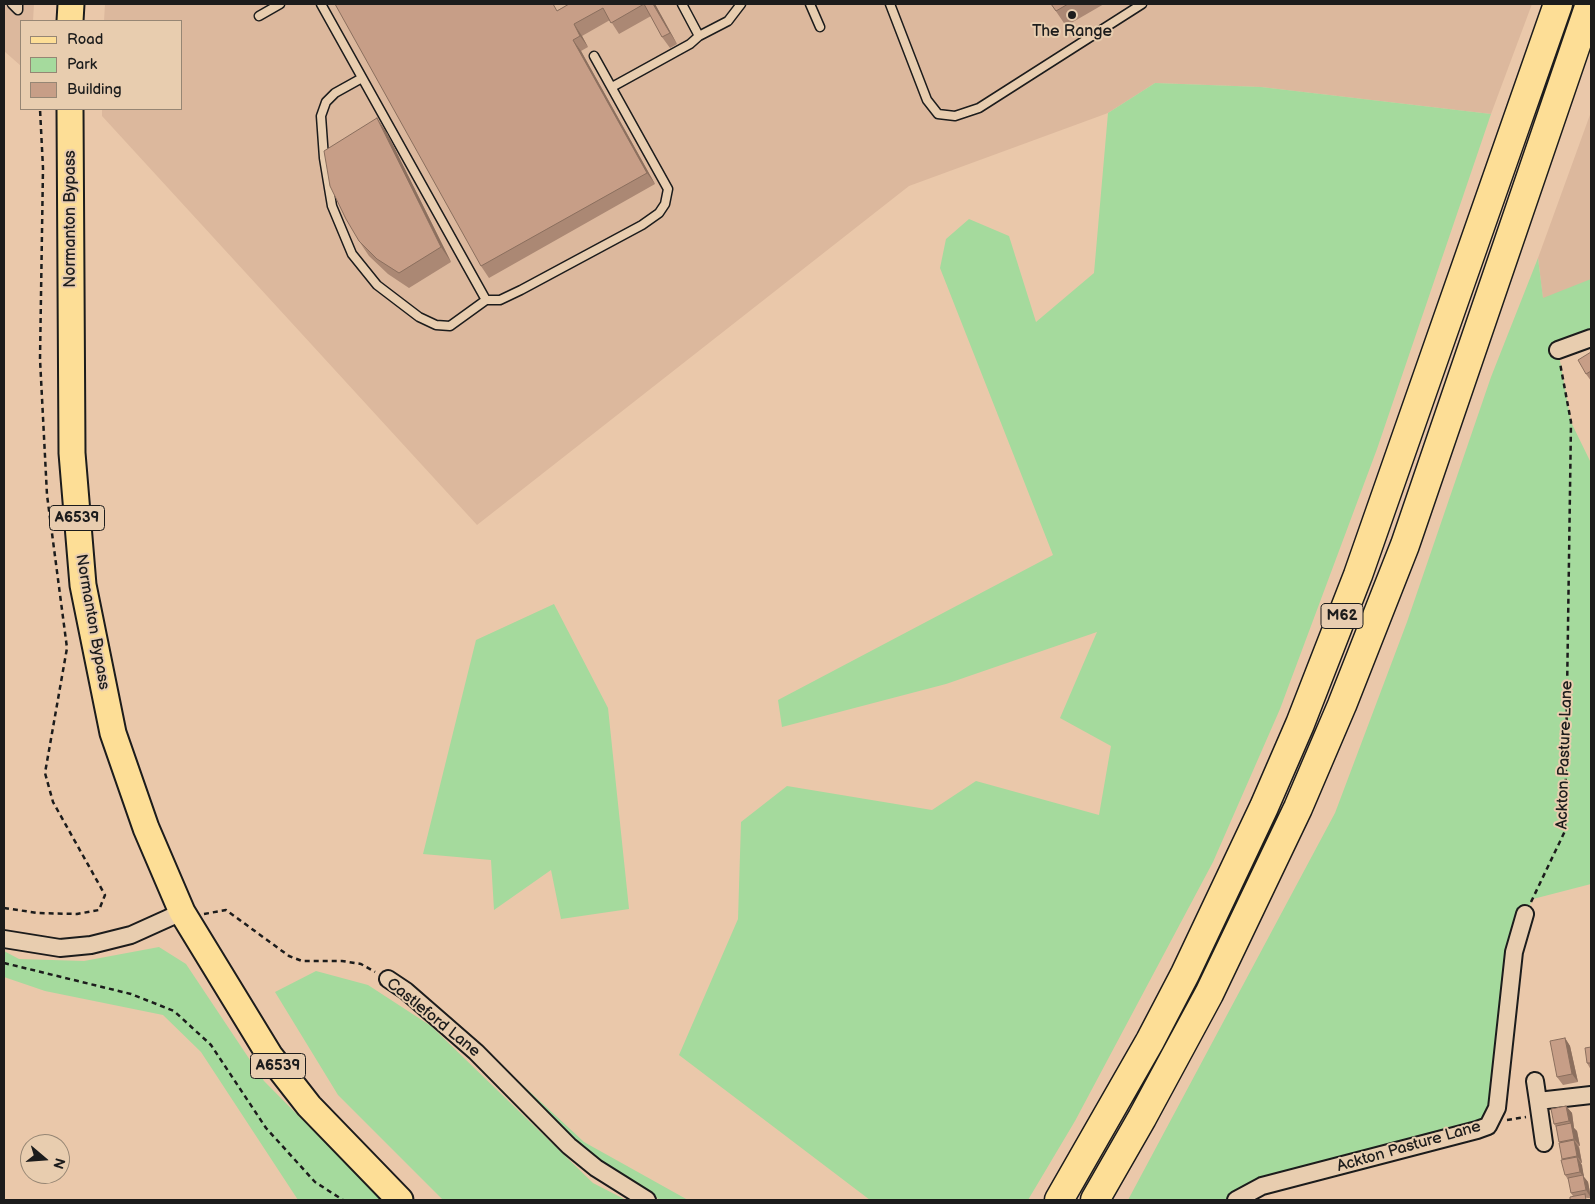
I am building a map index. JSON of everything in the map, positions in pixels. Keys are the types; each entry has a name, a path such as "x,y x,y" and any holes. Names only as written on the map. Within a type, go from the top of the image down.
{"highway":[{"name":"M62","path":"1059,1200 1150,1041 1185,974 1264,807 1300,724 1361,566 1558,4"},
{"name":"M62","path":"1095,1200 1209,994 1298,808 1342,705 1405,544 1590,4"}],"main road":[{"path":"70,20 71,4"},
{"name":"Normanton Bypass","path":"70,110 72,453 83,585 112,733 146,828 184,915"},
{"name":"A6539","path":"184,915 270,1056 309,1106 400,1200"}],"street":[{"path":"1558,350 1591,338"},
{"name":"Ackton Pasture Lane","path":"1236,1200 1262,1186 1488,1126 1497,1108 1514,952 1525,914"},
{"path":"4,939 60,948 91,946 131,935 184,915"},
{"name":"Castleford Lane","path":"388,979 476,1052 569,1146 596,1168 647,1200"},
{"path":"1535,1081 1544,1143"},
{"path":"1539,1107 1591,1095"}],"lane":[{"path":"12,4 18,10 18,4"},
{"path":"259,16 280,4"},
{"path":"321,4 486,300"},
{"path":"682,4 699,36"},
{"path":"612,87 728,21 741,4"},
{"path":"810,4 820,27"},
{"path":"890,4 927,100 938,114 955,116 979,108 1142,4"},
{"path":"362,78 335,93 326,102 321,116 324,158 332,206 352,254 377,285 419,317 436,325 450,326 486,300 500,300 642,225 659,213 665,204 668,189 594,56"}],"path":[{"path":"4,908 38,913 77,914 99,910 105,895 53,802 45,773 66,648 47,485 40,359 43,168 40,110"},
{"name":"Ackton Pasture Lane","path":"1525,914 1565,831 1571,422 1558,350"},
{"name":"Castleford Lane","path":"184,915 226,910 289,956 302,961 342,961 361,964 388,979"},
{"path":"4,963 131,994 174,1011 212,1045 266,1128 315,1182 343,1200"},
{"path":"1497,1108 1503,1118 1508,1121 1539,1107"}],"shaded area":[{"path":"4,4 34,4 33,20 20,20 20,65 4,51"},
{"path":"105,4 1532,4 1491,114 1261,87 1155,83 1108,113 909,186 477,525 102,116 102,110 182,110 182,20 104,20"},
{"path":"1591,112 1591,283 1543,299 1538,258"}],"green space":[{"path":"1155,83 1261,87 1491,114 1377,449 1280,709 1213,862 1075,1121 1028,1200 870,1200 679,1055 738,919 741,822 787,786 932,810 976,781 1099,815 1111,746 1060,718 1097,632 946,684 782,727 778,700 1053,555 940,268 946,239 969,219 1009,236 1036,322 1094,273 1108,113"},
{"path":"1538,258 1543,298 1591,279 1591,339 1558,350 1571,422 1591,463 1591,884 1533,899 1525,914 1487,1125 1233,1200 1128,1200 1335,813 1407,622 1491,377"},
{"path":"554,604 608,708 629,909 561,919 551,870 494,910 491,860 423,854 476,640"},
{"path":"159,947 186,964 264,1081 362,1180 386,1200 298,1200 201,1052 163,1015 45,991 4,977 4,951 19,959 84,961"},
{"path":"316,971 368,985 431,1026 593,1183 626,1200 443,1200 338,1095 275,992"},
{"path":"501,1065 584,1142 688,1200 660,1200 600,1163 563,1129"}],"building":[{"path":"335,4 553,4 557,11 569,4 644,4 611,23 603,8 574,24 580,36 573,40 647,173 481,266"},
{"path":"644,4 653,4 670,33 662,37"},
{"path":"1051,4 1068,4 1056,11"},
{"path":"377,118 441,247 399,273 377,259 359,241 330,186 324,151"},
{"path":"1591,352 1591,371 1586,374 1578,360"},
{"path":"1565,1038 1572,1074 1557,1077 1550,1041"},
{"path":"1591,1047 1591,1063 1587,1063 1585,1048"},
{"path":"1566,1106 1569,1121 1554,1124 1551,1109"},
{"path":"1571,1123 1574,1139 1559,1142 1556,1126"},
{"path":"1574,1140 1577,1156 1562,1159 1559,1143"},
{"path":"1577,1157 1580,1172 1565,1175 1561,1160"},
{"path":"1583,1175 1586,1190 1571,1193 1568,1178"},
{"path":"1585,1194 1586,1200 1570,1200 1570,1197"}],"place":[{"name":"The Range","path":"1072,15"}]}
